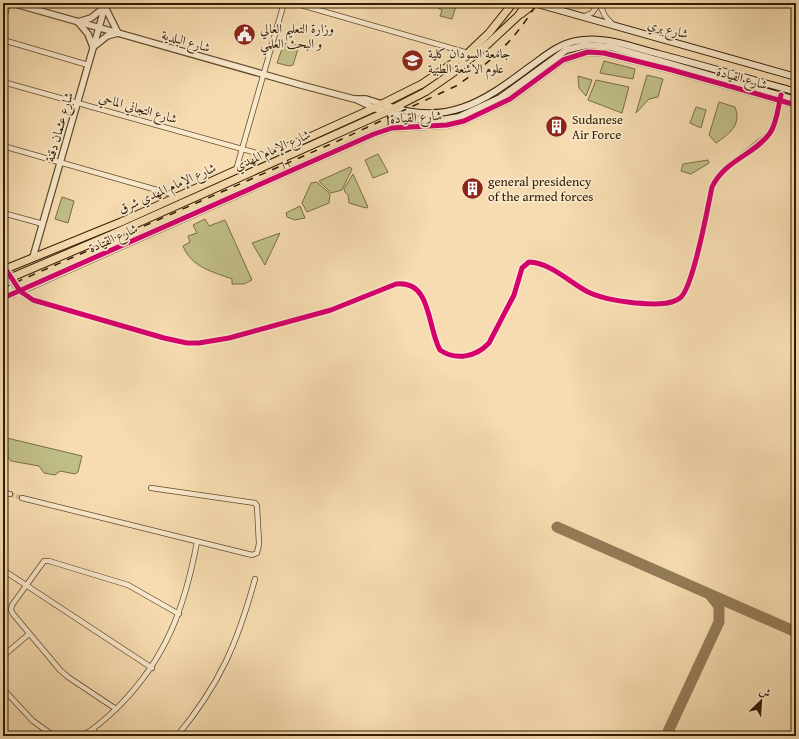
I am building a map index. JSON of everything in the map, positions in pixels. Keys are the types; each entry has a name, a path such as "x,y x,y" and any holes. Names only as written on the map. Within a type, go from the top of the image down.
{"main road":[{"path":"382,104 422,84 468,53 489,33 513,3"},
{"name":"شارع الإمام المهدي","path":"6,279 113,234 390,111 425,92 480,52 518,16 527,3"},
{"path":"518,16 535,3"},
{"name":"شارع بري","path":"535,3 796,77"},
{"name":"شارع القيادة","path":"382,104 390,111 415,113 455,111 469,106 496,92 552,51 576,41 602,40 780,97 796,100"},
{"name":"شارع القيادة","path":"692,69 796,92"},
{"name":"شارع الإمام المهدي شرق","path":"4,268 121,222 382,104"},
{"path":"374,108 390,111 392,128"}],"street":[{"path":"3,23 8,3"},
{"name":"شارع البلدية","path":"12,3 354,99"},
{"path":"236,170 284,3"},
{"path":"294,3 468,53"},
{"path":"582,16 592,13 599,3"},
{"path":"599,3 605,16 613,26"},
{"path":"105,5 118,33 107,36 93,47 88,34 78,22 91,18 105,5"},
{"name":"شارع عثمان دقنة","path":"33,257 105,5"},
{"path":"3,40 88,65"},
{"name":"شارع القيادة","path":"20,291 374,134 392,128 447,125 464,121 510,99 563,60 588,52 692,69"},
{"name":"شارع التجاني الماحي","path":"3,82 267,156"},
{"path":"6,279 33,300 164,338 187,343 199,343 229,338 331,310 396,284 403,283 410,285 422,295 433,334 440,350 454,356 469,355 483,349 489,343 514,295 522,268 529,262 545,265 589,292 608,299 644,304 669,302 680,298 686,288 695,260 712,187 723,169 752,149 770,133 774,124 780,97"},
{"name":"شارع القيادة","path":"780,97 796,105"},
{"path":"354,99 366,99 382,104"},
{"path":"354,99 374,108"},
{"path":"3,146 178,196"},
{"path":"280,150 289,172"},
{"path":"3,213 43,224"},
{"path":"4,268 6,279 13,294"},
{"path":"3,298 20,291"},
{"path":"22,498 255,555 259,544 257,506 255,503 151,488"},
{"path":"3,493 10,494"},
{"path":"82,736 93,730 116,709 152,668 172,631 179,614 191,575 197,542"},
{"path":"116,709 68,678 29,634 11,610 12,605 28,585 40,565 44,561 49,561 128,584 179,614"},
{"path":"3,570 28,585 152,668"},
{"path":"177,736 205,701 226,663 241,626 255,579"},
{"path":"3,656 29,634"},
{"path":"3,689 33,721 54,736"},
{"path":"93,730 98,736"}],"shaded area":[{"path":"439,3 457,3 452,19 440,16 442,10 438,8"},
{"path":"286,43 297,45 298,49 293,65 289,66 277,63 283,46"},
{"path":"604,61 635,69 633,79 600,73"},
{"path":"647,75 663,79 658,97 649,99 636,113"},
{"path":"578,76 592,80 586,96 579,88"},
{"path":"596,80 629,87 622,113 588,100"},
{"path":"719,102 735,107 737,119 730,132 716,143 709,135"},
{"path":"696,107 706,110 701,128 690,123"},
{"path":"378,154 388,172 373,178 365,160"},
{"path":"708,160 709,163 691,174 681,171 683,164"},
{"path":"350,167 352,169 342,190 331,193 319,181"},
{"path":"353,174 368,207 366,208 349,203 348,195 344,189"},
{"path":"317,182 330,194 329,203 307,212 302,203 311,183"},
{"path":"62,197 74,201 68,223 55,219"},
{"path":"300,206 305,218 295,220 287,217 286,213"},
{"path":"205,219 209,226 225,220 252,280 244,284 232,284 232,279 203,268 191,259 183,246 190,242 188,236 197,233 193,225"},
{"path":"280,233 265,265 252,243"},
{"path":"7,438 82,456 78,472 75,474 60,471 55,475 44,473 39,466 11,461 8,457"}],"taxiway":[{"path":"557,527 796,632"},
{"path":"666,736 719,622 719,606 711,596"}],"tunnel":[{"path":"10,494 22,498"}],"railway":[{"path":"3,288 340,140 456,86 480,69 511,39 521,28 537,3"}],"cycle path":[{"path":"3,298 374,134 392,128 447,125 464,121 510,99 563,60 588,52 604,53 672,70 796,105"},
{"path":"3,265 20,291 33,300 164,338 187,343 199,343 229,338 331,310 396,284 408,285 416,289 427,307 440,350 453,356 466,356 478,352 489,343 514,295 522,268 529,262 537,263 552,269 588,292 605,298 652,304 676,301 680,298 690,280 695,264 712,187 724,170 756,147 770,133 776,120 781,95"}],"place":[{"name":"وزارة التعليم العالي و البحث العلمي","path":"245,35"},
{"name":"جامعة السودان كلية علوم الاشعة الطبية","path":"412,60"},
{"name":"Sudanese Air Force","path":"556,126"},
{"name":"general presidency of the armed forces","path":"472,188"}]}
